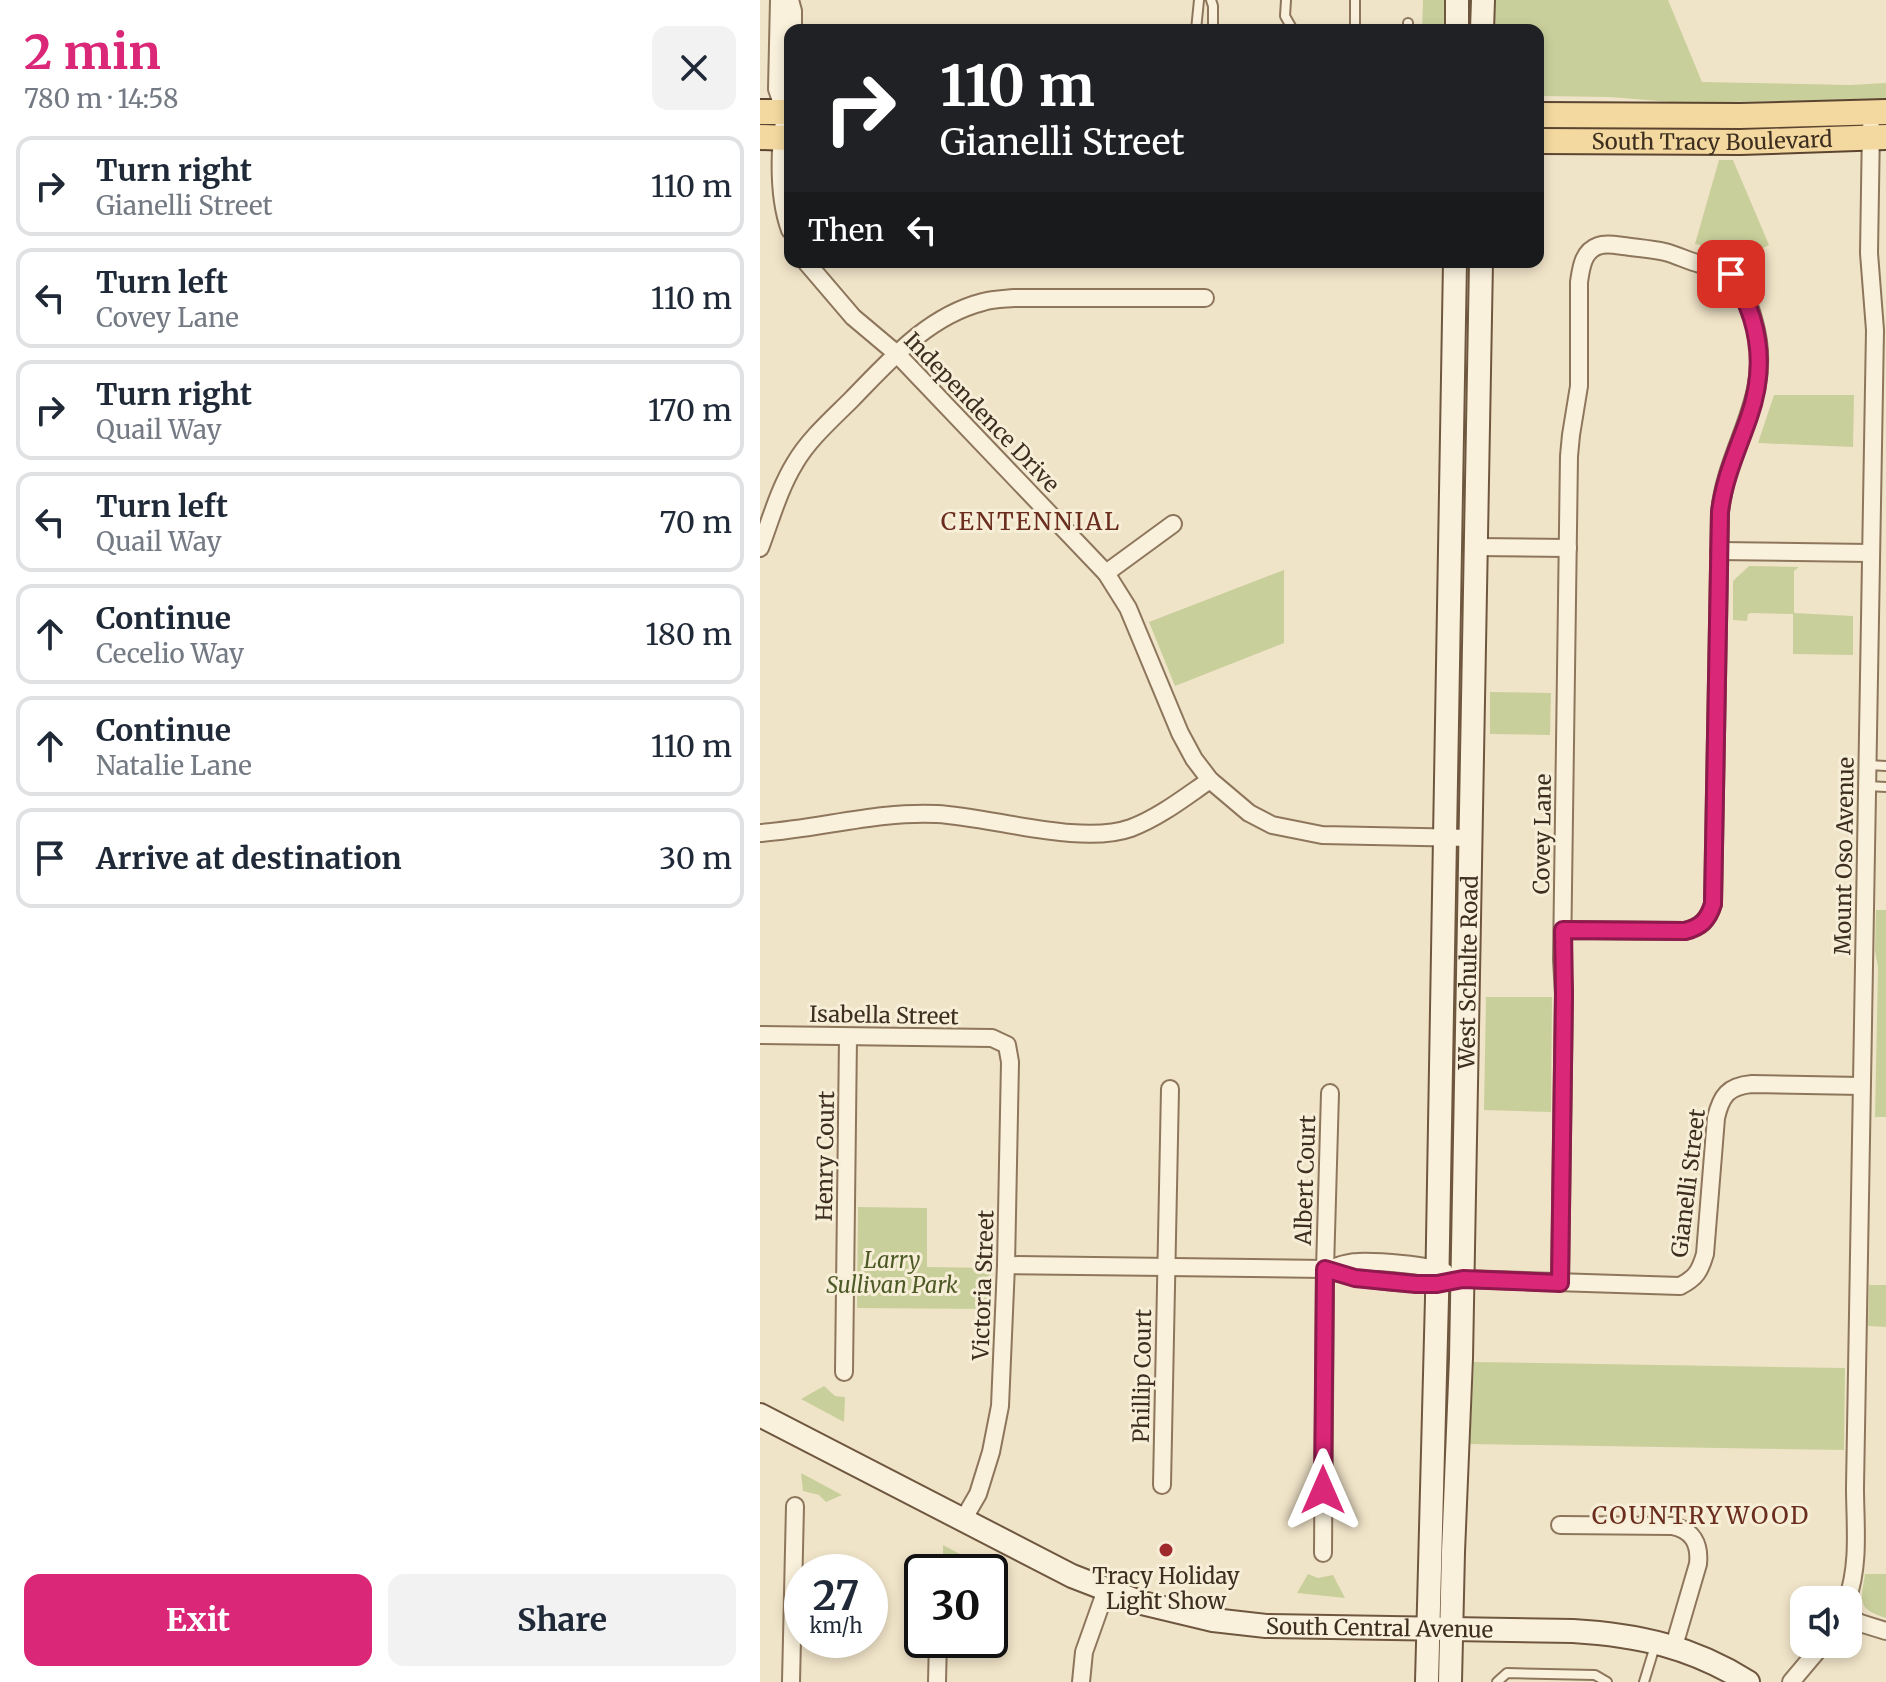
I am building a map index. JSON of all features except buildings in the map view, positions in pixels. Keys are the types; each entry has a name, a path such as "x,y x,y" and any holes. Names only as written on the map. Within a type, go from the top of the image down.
{"main road":[{"path":"1457,0 1457,24"},
{"path":"1482,24 1483,0"},
{"path":"760,112 784,109"},
{"name":"South Tracy Boulevard","path":"1544,115 1878,112"},
{"name":"South Tracy Boulevard","path":"1544,141 1740,142 1878,138"},
{"name":"West Schulte Road","path":"1427,1682 1455,268"},
{"name":"West Schulte Road","path":"1450,1682 1463,1279 1481,268"},
{"name":"South Central Avenue","path":"760,1415 1072,1576 1142,1603 1240,1624 1293,1628 1613,1634 1665,1644 1715,1664 1748,1682"}],"street":[{"path":"779,0 777,89 784,101"},
{"path":"790,0 793,24"},
{"name":"Mount Oso Avenue","path":"1851,1586 1855,1551 1870,553 1875,330 1879,286 1869,253 1878,112"},
{"path":"778,137 784,213"},
{"name":"Covey Lane","path":"1560,1283 1563,930 1570,446 1579,386 1579,282 1582,265 1588,252 1598,246 1611,245 1665,252 1718,267 1731,274 1742,291 1754,323 1760,362 1757,390 1749,417 1722,490 1713,904 1709,916 1699,927 1685,931 1563,930"},
{"name":"Independence Drive","path":"811,268 853,317 897,354 1106,573 1128,608 1180,733 1210,780 1249,813 1272,825 1322,835 1470,838"},
{"path":"760,548 785,480 796,460 897,354 929,326 956,311 984,301 1014,298 1205,298"},
{"path":"1106,573 1173,524"},
{"path":"1477,547 1568,548"},
{"path":"1719,551 1870,553"},
{"path":"760,833 900,814 937,814 1065,833 1102,833 1128,829 1152,819 1210,780"},
{"name":"Isabella Street","path":"760,1035 992,1038 1007,1045"},
{"name":"Henry Court","path":"844,1372 848,1037"},
{"name":"Victoria Street","path":"963,1520 978,1494 1000,1406 1010,1062 1007,1045"},
{"name":"Gianelli Street","path":"1006,1265 1325,1269 1356,1262 1463,1279 1680,1286 1691,1280 1701,1268 1705,1254 1716,1118 1720,1103 1728,1092 1739,1085 1752,1084 1861,1086"},
{"name":"Phillip Court","path":"1162,1485 1170,1089"},
{"name":"Albert Court","path":"1323,1553 1330,1093"},
{"path":"791,1682 795,1506"},
{"path":"1560,1525 1672,1526 1691,1534 1697,1542 1698,1564 1665,1644"},
{"path":"1081,1682 1084,1652 1106,1590"},
{"path":"1862,1624 1886,1631"},
{"path":"937,1682 938,1658"},
{"path":"1791,1682 1811,1658"}],"lane":[{"path":"1197,24 1199,0"},
{"path":"1211,0 1213,24"},
{"path":"1286,0 1285,16 1290,24"},
{"path":"1355,0 1355,24"},
{"path":"1868,765 1886,766"},
{"path":"1867,786 1886,787"},
{"path":"1644,1682 1665,1644"},
{"path":"1497,1682 1507,1673 1595,1675 1607,1682"}],"green space":[{"path":"1423,0 1445,0 1444,24 1422,24"},
{"path":"1495,0 1668,0 1702,82 1886,83 1886,99 1683,103 1544,96 1544,24 1495,24"},
{"path":"1719,160 1733,160 1769,245 1740,259 1695,244"},
{"path":"1774,395 1854,395 1853,447 1758,443"},
{"path":"1749,566 1799,567 1794,571 1794,613 1853,616 1853,655 1793,654 1793,614 1751,613 1747,621 1733,620 1733,581"},
{"path":"1284,570 1284,643 1175,686 1149,622"},
{"path":"1490,692 1551,693 1550,735 1490,734"},
{"path":"1876,910 1886,910 1886,1117 1875,1117"},
{"path":"1486,997 1552,997 1551,1112 1484,1110"},
{"name":"Larry Sullivan Park","path":"858,1207 927,1208 927,1267 991,1268 989,1309 857,1308"},
{"path":"1869,1285 1886,1285 1886,1327 1868,1326"},
{"path":"1474,1362 1845,1368 1844,1450 1470,1444"},
{"path":"824,1386 835,1396 845,1397 844,1422 801,1399"},
{"path":"801,1473 842,1495 826,1502 819,1495 803,1491"},
{"path":"943,1545 960,1554 943,1554"},
{"path":"1308,1574 1318,1578 1333,1575 1345,1598 1297,1593"},
{"path":"1865,1574 1886,1574 1886,1618 1865,1607 1862,1591"}],"place":[{"name":"Tracy Holiday Light Show","path":"1166,1550"}],"district":[{"name":"CENTENNIAL","path":"1031,522"},
{"name":"COUNTRYWOOD","path":"1701,1516"}],"route":[{"path":"1323,1490 1325,1269 1355,1278 1416,1284 1463,1279 1560,1283 1563,930 1685,931 1699,927 1709,916 1713,904 1722,490 1749,417 1757,390 1760,362 1754,323 1742,291 1731,274"}]}
